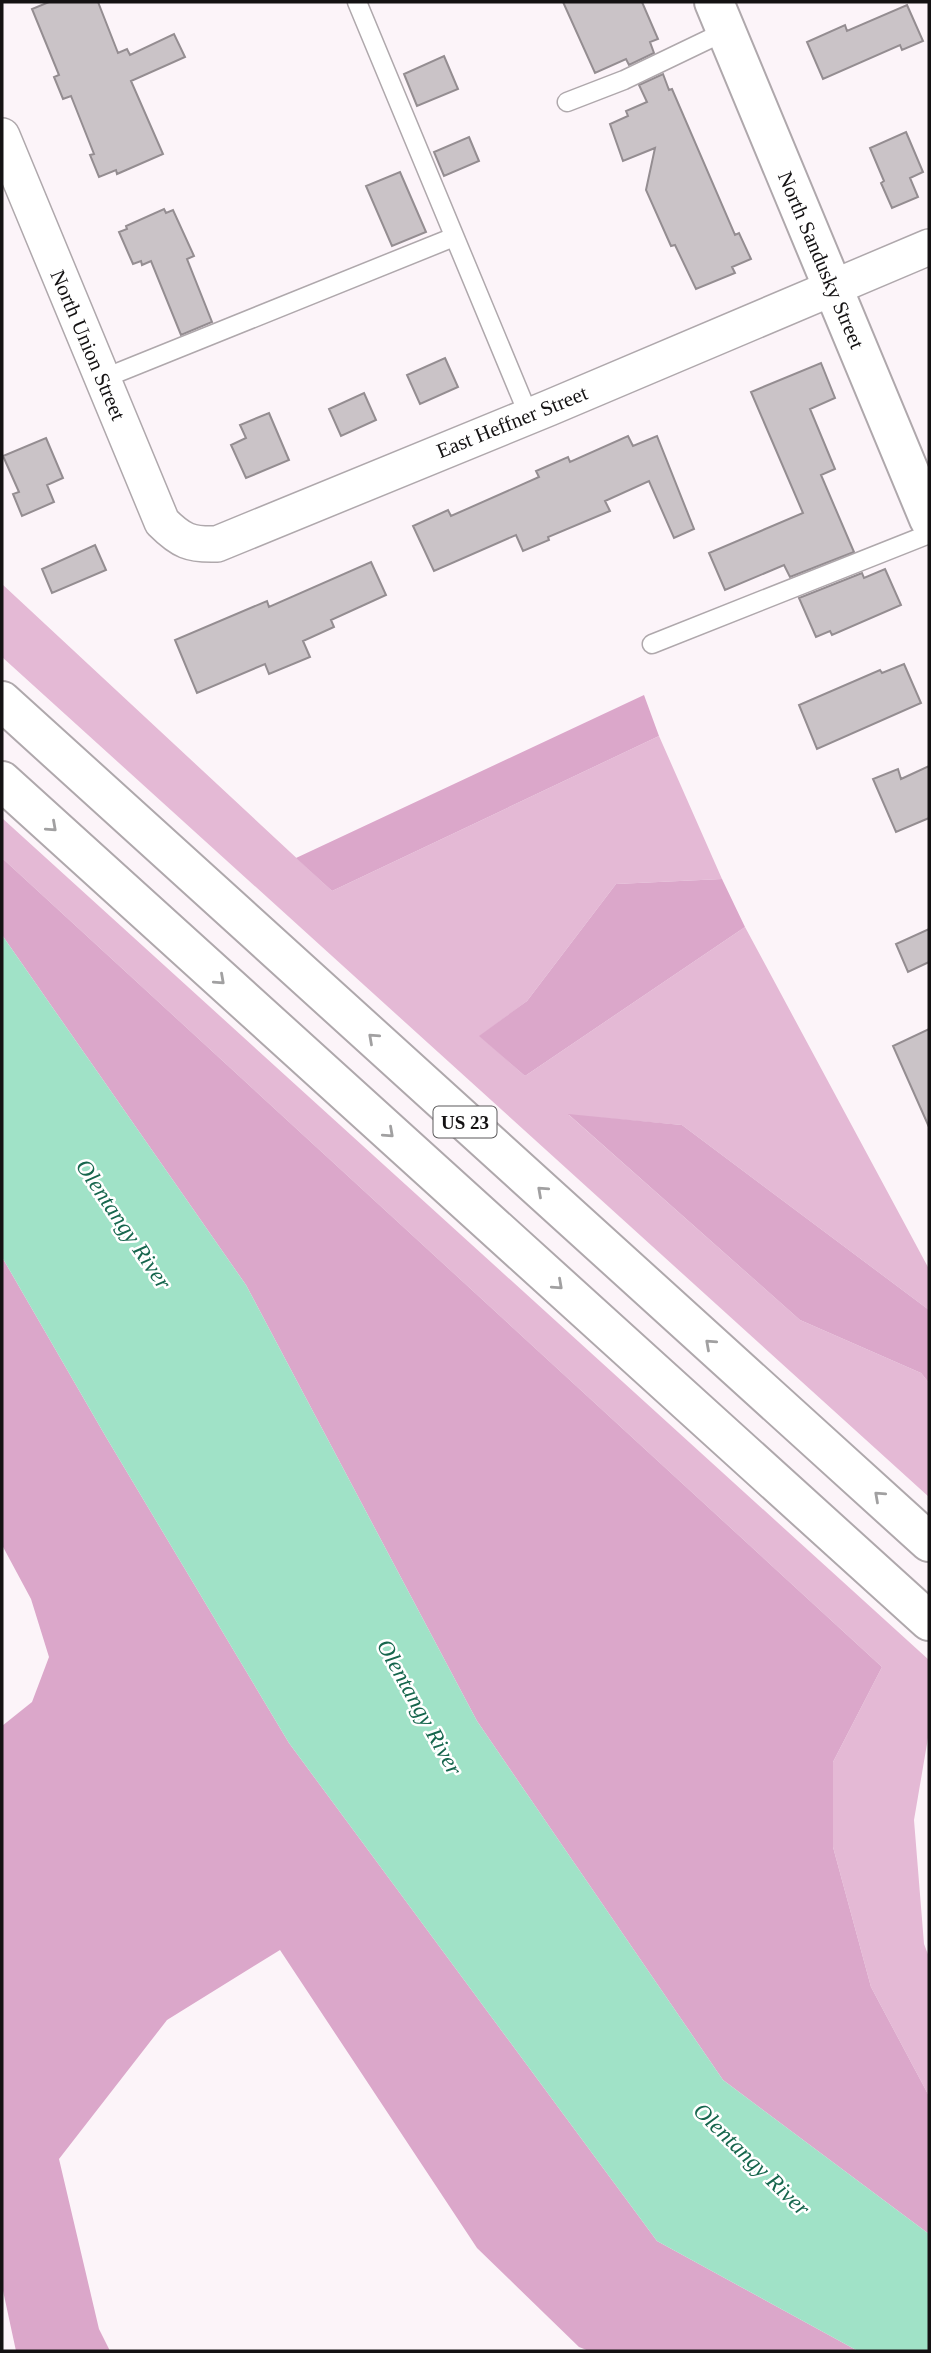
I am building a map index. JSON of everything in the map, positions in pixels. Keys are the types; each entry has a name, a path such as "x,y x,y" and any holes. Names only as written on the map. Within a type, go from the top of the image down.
{"main road":[{"name":"North Sandusky Street","path":"720,17 929,519"},
{"name":"US 23","path":"2,701 929,1542"},
{"name":"US 23","path":"2,781 929,1621"}],"street":[{"name":"North Union Street","path":"2,136 162,522 176,537 190,543"},
{"name":"East Heffner Street","path":"190,543 217,544 929,247"}],"lane":[{"path":"357,2 529,416"},
{"path":"567,102 624,80 720,17"},
{"path":"103,379 454,237"},
{"path":"652,644 929,534"}],"shaded area":[{"path":"2,584 332,891 659,736 722,879 616,884 527,1001 480,1036 525,1076 745,927 929,1269 929,1310 682,1125 569,1115 800,1320 921,1373 929,1383 929,1497 2,657"},
{"path":"644,695 659,736 332,891 296,858"},
{"path":"2,818 929,1660 929,1732 914,1820 924,1944 929,1957 929,2096 871,1987 833,1847 833,1762 882,1667 2,858"},
{"path":"2,858 882,1667 833,1762 833,1847 871,1987 929,2096 929,2234 723,2080 477,1721 246,1285 2,935"},
{"path":"722,879 745,927 525,1076 479,1036 527,1001 616,884"},
{"path":"568,1114 682,1125 929,1310 929,1383 921,1373 800,1320"},
{"path":"2,1257 289,1743 657,2241 858,2351 589,2351 579,2347 477,2248 280,1950 167,2020 59,2159 99,2329 110,2351 16,2351 2,2286 2,1726 32,1702 49,1657 31,1599 2,1545"}],"water":[{"name":"Olentangy River","path":"2,935 246,1285 477,1721 723,2080 929,2234 929,2351 858,2351 657,2241 289,1743 2,1257"}],"building":[{"path":"49,2 98,2 118,53 127,49 130,55 174,34 185,57 131,81 163,154 117,174 116,170 99,177 90,155 94,154 71,96 63,99 54,77 59,75 32,9"},
{"path":"563,2 642,2 658,39 650,42 654,53 629,65 626,59 595,73"},
{"path":"907,5 923,41 902,50 900,45 823,79 807,42 845,25 847,31"},
{"path":"444,56 458,89 417,106 404,74"},
{"path":"663,74 735,235 739,233 751,259 732,267 735,273 696,289 675,245 671,246 646,190 655,148 623,161 610,124 628,116 626,111 647,102 639,85"},
{"path":"906,132 923,172 910,178 918,197 892,208 870,148"},
{"path":"469,137 479,161 444,176 434,152"},
{"path":"400,172 426,232 392,246 366,186"},
{"path":"164,209 166,213 173,210 194,256 187,259 212,322 181,335 151,261 142,265 141,261 133,264 119,232 127,229 126,226"},
{"path":"445,358 458,387 420,404 407,375"},
{"path":"821,363 835,398 810,409 835,469 821,475 854,552 790,577 784,565 725,590 709,553 803,513 751,392"},
{"path":"364,393 376,420 341,436 329,409"},
{"path":"269,413 289,460 246,478 231,445 246,438 240,425"},
{"path":"628,436 633,446 657,436 694,529 674,538 649,481 605,501 610,511 548,537 549,540 523,551 516,535 434,571 413,526 448,510 451,516 539,477 536,471 568,457 570,462"},
{"path":"46,438 63,478 47,485 54,502 22,516 13,494 19,492 3,456"},
{"path":"95,545 106,570 52,593 42,569"},
{"path":"371,562 386,595 331,620 334,627 303,641 310,657 269,674 265,664 197,693 175,640 267,601 269,607"},
{"path":"885,569 901,605 832,635 830,631 816,637 799,598 862,573 864,578"},
{"path":"904,664 921,703 817,749 799,705 880,670 882,673"},
{"path":"929,766 929,818 896,832 873,779 898,769 901,779"},
{"path":"929,929 929,962 908,972 896,944"},
{"path":"929,1029 929,1127 893,1046"}]}
